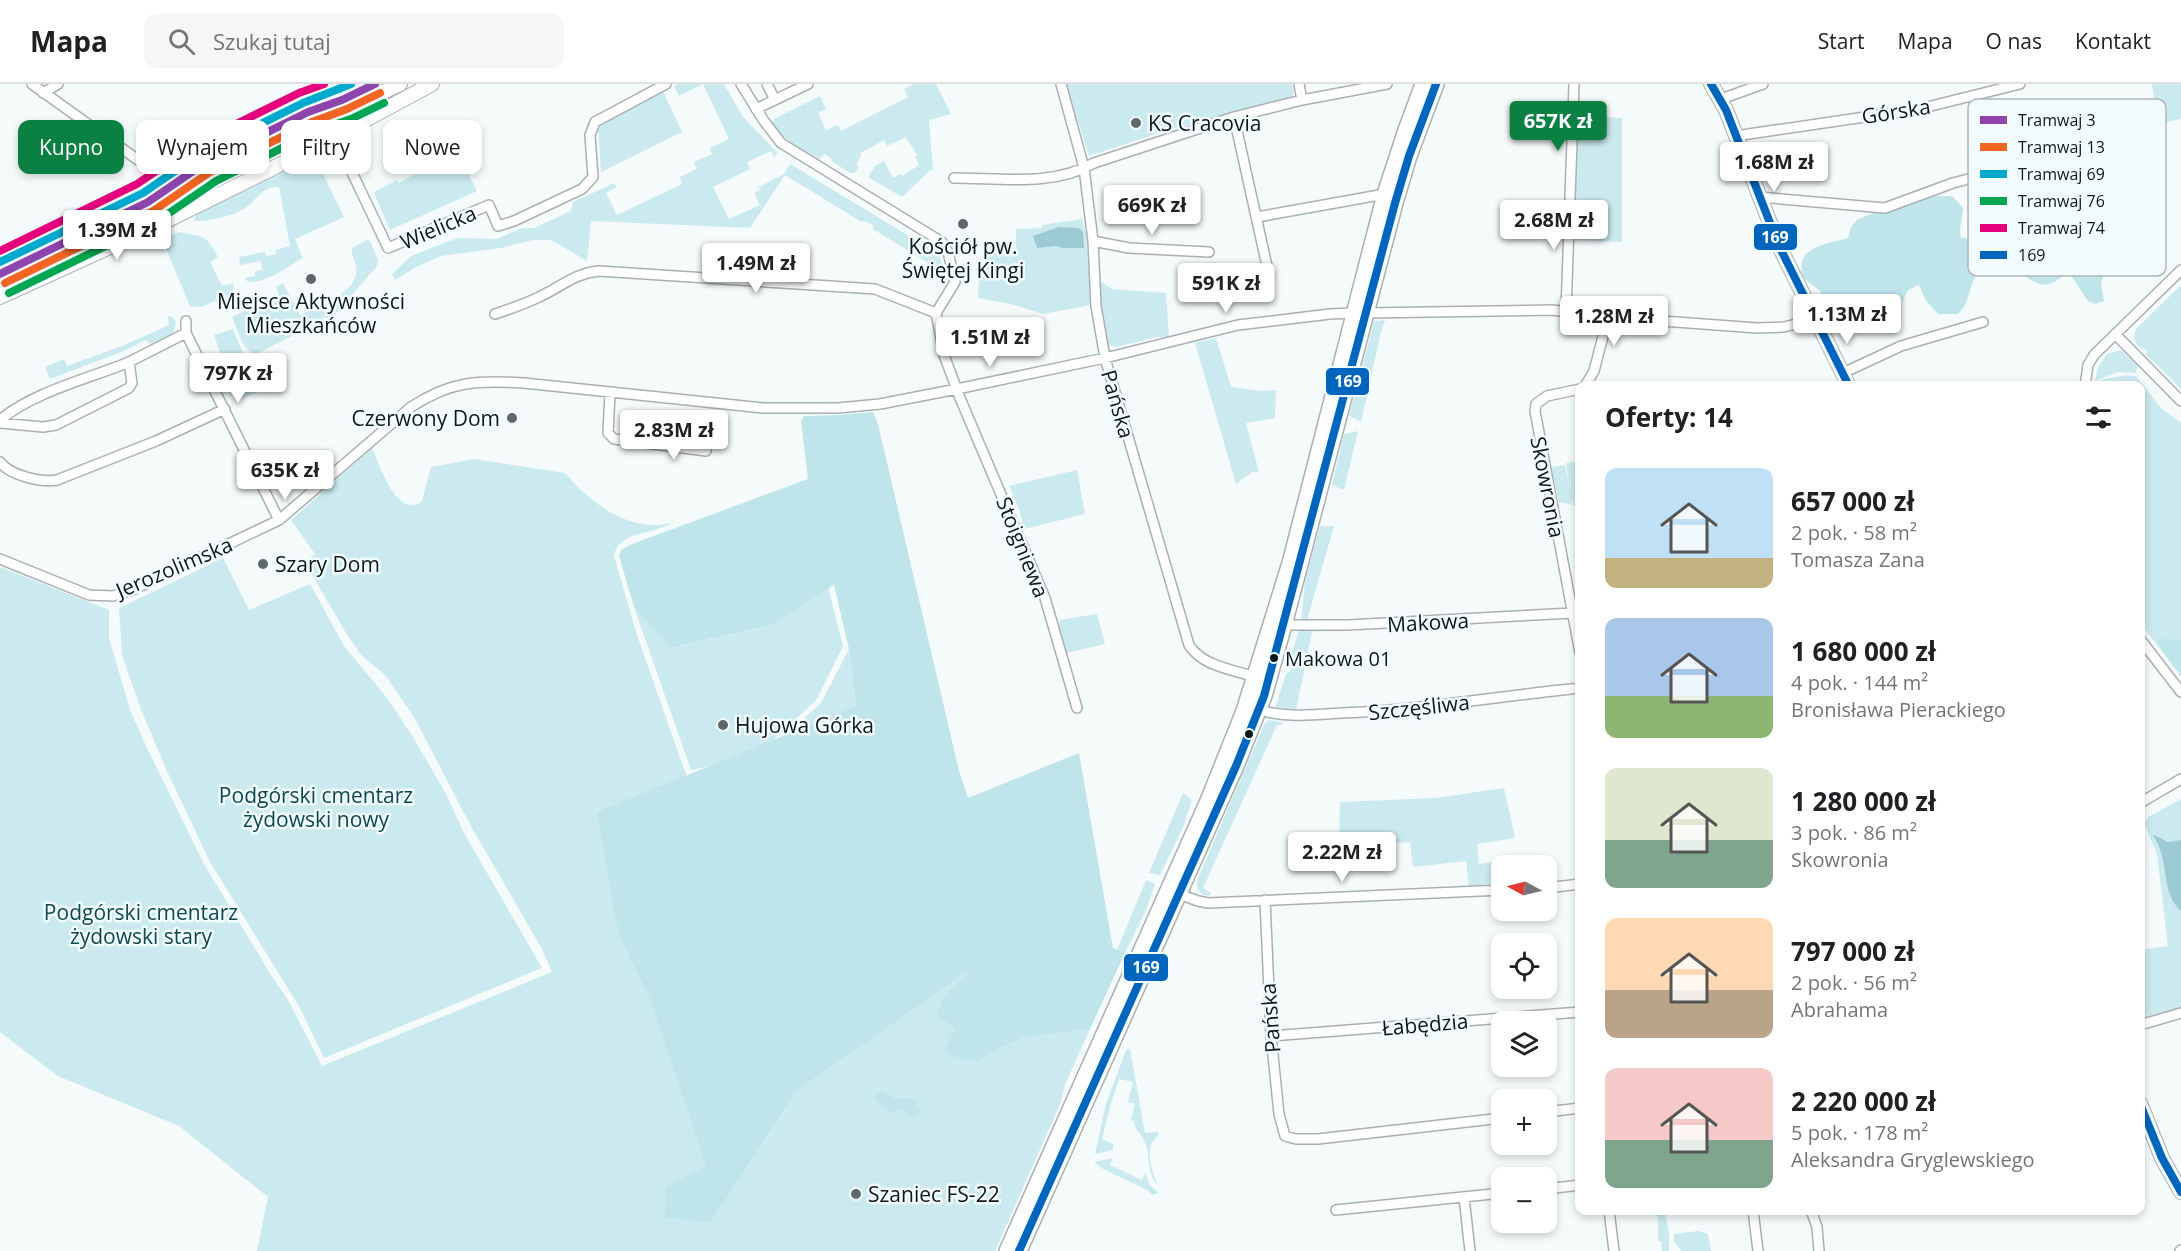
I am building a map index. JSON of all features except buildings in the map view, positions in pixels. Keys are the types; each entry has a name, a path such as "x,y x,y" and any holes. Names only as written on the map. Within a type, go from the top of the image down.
{"main road":[{"path":"327,120 400,84"},
{"path":"364,120 432,84"},
{"path":"1019,1251 1259,710 1284,625 1360,313 1385,194 1423,84"},
{"path":"1007,1251 1237,732 1290,563 1360,313 1403,175 1436,84"},
{"path":"1711,84 1721,99 1779,246 1846,379"},
{"path":"0,285 281,144"},
{"path":"0,297 160,224 281,162"},
{"path":"2145,1116 2162,1158 2181,1192"}],"street":[{"path":"32,84 145,165 167,203"},
{"path":"43,93 58,84"},
{"path":"313,84 327,120"},
{"name":"Wielicka","path":"353,174 388,248 489,205 498,226 588,185 592,177 590,135 595,122 666,84"},
{"path":"495,314 541,297 573,277 587,272 875,289 936,313 955,282 948,252 942,242 792,151 781,142 756,109 741,84"},
{"path":"767,84 775,100"},
{"path":"756,109 808,84"},
{"name":"Pańska","path":"1061,84 1084,168 1093,240 1096,306 1104,358 1189,645 1196,655 1204,660 1256,677"},
{"path":"1299,84 1302,100"},
{"path":"954,178 1030,180 1075,172 1094,163 1234,117 1302,100 1387,84"},
{"path":"1566,311 1574,84"},
{"path":"1721,99 1762,84"},
{"name":"Górska","path":"1735,136 1919,109 2020,84"},
{"path":"1234,117 1269,275"},
{"path":"1759,198 1885,208 1968,179"},
{"path":"1257,217 1385,194"},
{"path":"1093,240 1129,248 1209,252"},
{"path":"2086,381 2090,360 2181,270"},
{"name":"Jerozolimska","path":"0,559 89,595 113,596 132,590 279,520 411,407 447,387 462,384 502,382 763,408 838,408 880,404 957,389 1104,358 1238,325 1330,314 1524,309 1764,328 1784,327 1816,319"},
{"name":"Stoigniewa","path":"936,313 944,355 957,389 1045,598 1077,708"},
{"path":"1588,381 1594,371 1608,317"},
{"path":"186,321 186,333 279,520"},
{"path":"1846,379 1901,346 1983,322"},
{"path":"0,422 10,412 67,385 129,362 186,333"},
{"path":"2115,334 2181,401"},
{"path":"0,422 43,427 56,425 129,388 132,383 129,362"},
{"name":"Skowronia","path":"1575,390 1547,396 1536,404 1535,411 1575,625"},
{"path":"610,393 608,433 610,437 645,444 706,451"},
{"path":"0,462 13,473 45,481 57,480 156,441 225,409"},
{"name":"Makowa","path":"1284,625 1360,625 1573,614"},
{"path":"2145,645 2181,692"},
{"name":"Szczęśliwa","path":"1259,710 1290,716 1358,713 1575,689"},
{"path":"2145,800 2181,779"},
{"path":"1557,887 1575,885"},
{"path":"1179,894 1208,903 1491,890"},
{"name":"Pańska","path":"1264,900 1271,1036 1279,1114 1285,1136 1318,1140 1491,1119"},
{"name":"Łabędzia","path":"1271,1036 1575,1011"},
{"path":"2145,1024 2181,1013"},
{"path":"1557,1111 1575,1109"},
{"path":"1557,1188 1575,1186"},
{"path":"1336,1210 1491,1194"},
{"path":"1464,1197 1470,1251"},
{"path":"1610,1215 1614,1251"},
{"path":"1754,1215 1758,1251"},
{"path":"1813,1215 1820,1251"}],"green space":[{"path":"703,84 679,96 674,86"},
{"path":"703,84 724,84 743,117 778,153 774,157 771,151 747,162 750,169 713,187 729,219 760,205 754,193 760,190 759,187 784,174 790,164 939,254 946,274 873,229 873,225 860,221 785,175 750,228 591,221 587,261 551,240 533,240 501,248 441,256 416,267 395,280 392,274 411,256 457,238 497,239 521,228 534,228 571,211 573,202 614,183 617,187 606,193 617,215 682,184 680,177 697,169 694,162 712,154 710,148 729,139"},
{"path":"914,84 936,84 951,114 929,120 933,170 929,171 902,197 868,177 875,166 884,161 893,178 901,174 902,176 919,165 915,157 917,155 906,137 887,146 884,140 860,153 861,156 856,165 859,167 855,173 850,173 824,154 820,159 793,144 772,123 774,119 820,96 826,109 818,113 826,130 838,125 841,131 908,97 904,89"},
{"name":"KS Cracovia","path":"1066,84 1292,84 1294,92 1291,98 1168,130 1089,156"},
{"path":"2152,84 2181,84 2181,119 2166,122 2166,99 2154,99"},
{"path":"662,89 682,132 601,172 598,124"},
{"path":"1577,116 1622,118 1622,242 1573,240"},
{"path":"281,173 323,174 344,217 295,239 303,258 270,277 248,282 245,278 255,276 255,271 262,270 261,261 240,265 239,257 265,252 266,256 276,254 275,250 290,246 279,187 267,189 245,208 230,215 211,220 194,221 196,214"},
{"path":"415,174 469,174 477,191 390,230 374,193 397,180 399,183"},
{"path":"1082,219 1086,233 1091,305 1043,314 1011,304 978,298 979,279 989,252 1016,253 1016,229 1042,228 1042,225"},
{"path":"179,232 203,237 210,243 218,257 210,262 222,286 233,283 234,293 201,307 190,306 164,244 166,237"},
{"path":"367,240 370,241 378,260 377,266 334,316 327,303 351,284 356,273 352,248"},
{"path":"1100,281 1112,289 1166,293 1169,337 1158,337 1116,347 1109,345 1102,314"},
{"path":"283,283 300,315 325,303 332,318 330,320 324,317 319,322 255,355 243,344 232,317 279,294 276,287"},
{"path":"2181,285 2181,389 2146,354 2147,351 2138,345 2134,335 2136,329"},
{"path":"168,316 173,317 176,323 173,334 150,344 146,340 124,351 50,379 45,367 64,359 67,366 122,346 169,325"},
{"path":"1385,320 1361,422 1349,416 1374,321"},
{"path":"233,329 247,363 251,364 264,389 242,399 233,391 214,335"},
{"path":"1216,338 1231,387 1260,391 1276,390 1275,418 1246,423 1259,472 1252,472 1236,484 1195,343"},
{"path":"2121,350 2138,365 2136,373 2118,372 2095,381 2098,367 2107,354"},
{"path":"2125,375 2136,376 2140,381 2101,381"},
{"path":"2145,388 2161,408 2181,423 2181,676 2145,629"},
{"path":"1358,431 1344,490 1332,485 1344,434"},
{"name":"Podgórski cmentarz żydowski stary","path":"372,448 385,478 397,498 405,504 413,505 422,501 431,467 475,459 565,473 587,495 613,514 642,524 658,525 673,522 623,541 617,547 614,556 637,635 690,786 779,741 821,703 849,649 856,707 980,962 944,996 936,1015 955,1030 978,1061 1023,1038 1090,1029 1065,1085 1061,1102 995,1251 257,1251 268,1197 179,1126 58,1076 0,1032 0,567 109,610 109,638 130,710 147,748 204,864 288,1000 322,1066 552,972 542,949 473,830 414,717 385,675 361,655 304,561 315,554 291,520"},
{"path":"1575,462 1575,505 1572,505 1572,501 1570,504 1559,502 1551,467 1565,465 1570,489 1566,463"},
{"path":"1077,470 1085,514 1024,529 1020,512 1009,486"},
{"path":"1320,526 1334,526 1307,620 1301,621 1305,581"},
{"name":"Podgórski cmentarz żydowski nowy","path":"223,558 249,610 310,584 344,646 387,698 413,737 446,794 464,833 542,968 324,1058 300,1008 210,862 166,769 140,707 122,655 119,608"},
{"path":"828,587 843,646 817,699 767,746 715,765 691,770 634,607 672,648 771,625"},
{"path":"1097,614 1105,644 1067,653 1059,627 1060,620"},
{"path":"1299,630 1322,632 1312,632 1296,710 1275,708 1286,674 1290,671 1293,660 1291,655"},
{"path":"1269,720 1282,722 1283,725 1277,725 1203,888 1211,893 1209,896 1203,895 1197,889 1198,878 1265,723"},
{"path":"1504,788 1515,838 1477,844 1479,864 1491,862 1491,884 1469,886 1466,861 1413,867 1410,842 1339,847 1340,802 1436,798"},
{"path":"1183,793 1192,800 1184,825 1160,875 1149,873"},
{"path":"2181,799 2181,1008 2145,1017 2145,949 2168,946 2157,854 2145,825 2148,817"},
{"path":"1146,880 1155,884 1146,910 1125,953 1117,950"},
{"path":"1130,1049 1145,1133 1158,1132 1150,1152 1151,1165 1157,1184 1151,1175 1145,1142 1134,1121 1131,1120 1135,1104 1128,1102 1133,1082 1119,1079 1102,1139 1113,1144 1113,1149 1095,1154 1106,1104 1126,1050"},
{"path":"1113,1158 1110,1165 1142,1180 1145,1173 1150,1185 1159,1193 1152,1195 1147,1190 1103,1169 1094,1162"},
{"path":"1666,1215 1669,1251 1662,1251 1661,1241 1658,1241 1658,1216 1655,1216"},
{"path":"1698,1231 1708,1234 1711,1251 1682,1251 1674,1242 1674,1234"}],"shaded area":[{"path":"1935,196 1952,196 1963,208 1960,231 1961,238 1968,238 1968,276 1977,276 1963,309 1958,314 1938,314 1925,299 1919,285 1908,290 1900,307 1840,319 1832,316 1830,311 1835,308 1833,303 1826,306 1820,291 1801,276 1805,256 1822,245 1848,238 1851,227 1857,220 1875,212"},
{"path":"1059,227 1079,228 1083,232 1084,248 1055,246 1037,248 1033,236"},
{"path":"2024,276 2062,276 2047,284 2032,281"},
{"path":"2071,276 2103,276 2101,284 2104,301 2095,304 2088,301"},
{"path":"873,412 878,424 959,771 968,798 1079,753 1113,948 1125,953 1090,1029 1023,1038 978,1061 957,1058 943,1051 955,1030 936,1015 944,996 975,966 796,1091 710,1223 665,1217 666,1187 706,1166 650,999 618,932 597,812 856,706 849,649 834,585 771,625 671,648 634,607 619,556 621,550 632,544 808,479 801,421 804,416"},
{"path":"2163,638 2181,640 2181,676 2159,646 2158,642"},
{"path":"2154,835 2168,842 2181,840 2181,911 2170,894 2162,855"},
{"path":"882,1091 896,1099 913,1099 921,1111 913,1116 901,1110 889,1112 876,1100 876,1094"}],"tram line":[{"name":"74","path":"0,251 137,184 196,144 299,93 324,84"},
{"name":"69","path":"0,262 143,193 200,154 303,103 351,84"},
{"name":"3","path":"0,274 148,202 205,163 308,112 342,100 375,84"},
{"name":"13","path":"5,283 153,211 210,172 312,122 380,93"},
{"name":"76","path":"9,293 159,220 216,181 316,131 351,119 384,103"}],"transit line":[{"name":"169","path":"1019,1251 1236,766 1264,696 1395,203 1409,156 1436,84"},
{"name":"169","path":"1711,84 1726,110 1779,246 1846,381"},
{"name":"169","path":"2145,1116 2162,1158 2181,1192"}],"place":[{"name":"KS Cracovia","path":"1136,123"},
{"name":"Kościół pw. Świętej Kingi","path":"963,224"},
{"name":"Miejsce Aktywności Mieszkańców","path":"311,279"},
{"name":"Czerwony Dom","path":"512,418"},
{"name":"Szary Dom","path":"263,564"},
{"name":"Makowa 01","path":"1274,658"},
{"name":"Hujowa Górka","path":"723,725"},
{"name":"Szaniec FS-22","path":"856,1194"}]}
